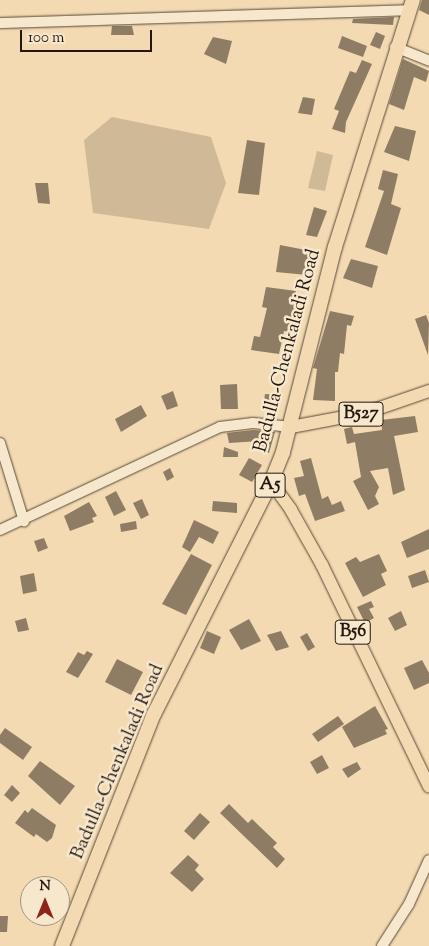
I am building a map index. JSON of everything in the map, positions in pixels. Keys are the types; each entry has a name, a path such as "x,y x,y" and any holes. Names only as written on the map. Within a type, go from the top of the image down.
{"highway":[{"name":"Badulla-Chenkaladi Road","path":"62,946 154,714 271,482 291,427 335,247 395,47 411,5"}],"main road":[{"name":"B527","path":"291,427 366,413 429,391"},
{"name":"B56","path":"271,482 291,510 322,565 429,786"}],"street":[{"path":"0,23 411,5"},
{"path":"395,47 429,61"},
{"path":"0,530 24,520 121,471 220,427 253,423 291,427"},
{"path":"0,443 24,520"},
{"path":"382,946 409,904 429,860"}],"shaded area":[{"path":"112,117 211,137 226,183 209,229 93,213 84,140"},
{"path":"317,151 333,155 325,191 308,188"}],"building":[{"path":"422,0 429,0 429,15 419,10"},
{"path":"394,17 393,25 352,23 353,19"},
{"path":"112,26 132,26 134,35 111,35"},
{"path":"376,32 385,36 380,49 370,45"},
{"path":"342,36 367,46 363,57 338,48"},
{"path":"213,37 232,41 226,64 204,54"},
{"path":"403,59 429,71 426,82 414,77 404,110 389,104"},
{"path":"362,60 372,64 346,122 345,133 332,129 339,111 334,109 350,71 356,73"},
{"path":"303,97 315,99 312,115 298,113"},
{"path":"395,126 416,131 409,161 384,152"},
{"path":"247,140 265,143 259,195 238,193"},
{"path":"383,170 398,174 391,204 401,208 387,255 365,247 384,191 378,189"},
{"path":"35,183 48,183 50,204 38,203"},
{"path":"314,207 327,211 317,237 306,235"},
{"path":"280,245 311,251 307,275 276,272"},
{"path":"351,259 378,266 372,288 343,278"},
{"path":"266,287 296,291 292,321 296,321 293,333 284,331 279,354 251,350 254,336 260,337 267,308 262,307"},
{"path":"330,311 354,316 351,326 347,325 344,354 340,353 338,372 335,372 335,401 313,400 317,369 313,368"},
{"path":"426,315 429,323 428,355 415,319"},
{"path":"237,384 238,409 221,409 220,385"},
{"path":"173,391 178,406 167,410 161,396"},
{"path":"265,394 279,395 276,408 263,407"},
{"path":"141,405 147,416 121,432 115,419"},
{"path":"415,416 418,432 394,436 405,490 393,495 388,468 370,471 379,487 375,496 379,504 368,510 353,481 361,477 355,442 347,444 344,429 352,427 354,434 382,430 381,420"},
{"path":"253,430 275,432 269,453 254,449 258,441 229,443 227,433"},
{"path":"224,447 238,452 238,457 223,457"},
{"path":"249,458 262,465 252,482 239,475"},
{"path":"311,458 322,499 328,496 332,505 341,501 345,511 315,521 305,494 299,496 294,478 304,476 300,461"},
{"path":"170,468 174,477 167,481 163,472"},
{"path":"116,491 126,510 114,516 105,497"},
{"path":"142,499 149,515 141,519 133,503"},
{"path":"213,501 237,503 237,513 212,511"},
{"path":"89,502 97,516 92,518 94,522 70,531 64,516"},
{"path":"194,520 219,532 213,544 199,537 190,552 182,547"},
{"path":"136,521 137,529 121,532 120,524"},
{"path":"429,529 429,549 407,558 401,542"},
{"path":"44,538 48,548 38,552 34,541"},
{"path":"191,554 212,565 186,615 162,604"},
{"path":"379,554 387,571 381,574 386,585 363,597 345,563 356,557 360,562"},
{"path":"425,570 429,582 412,588 408,576"},
{"path":"34,573 37,591 23,594 20,576"},
{"path":"371,601 374,607 369,609 374,618 365,623 357,607"},
{"path":"401,611 407,625 395,631 388,618"},
{"path":"26,618 29,630 18,632 15,621"},
{"path":"249,619 261,641 241,650 229,630"},
{"path":"207,631 221,637 214,654 200,648"},
{"path":"281,631 289,647 276,651 267,635"},
{"path":"307,633 315,647 308,651 300,637"},
{"path":"87,651 93,654 78,678 66,672 78,652 84,655"},
{"path":"117,659 143,672 131,695 105,682"},
{"path":"422,660 429,673 429,683 414,690 404,668"},
{"path":"375,706 388,729 385,730 387,734 354,748 342,727"},
{"path":"338,716 344,724 318,742 312,734"},
{"path":"5,728 32,747 23,760 0,743 0,735"},
{"path":"322,755 329,768 317,774 310,762"},
{"path":"40,761 75,786 60,805 28,776"},
{"path":"357,762 361,769 348,778 342,769"},
{"path":"12,785 20,793 12,802 4,795"},
{"path":"229,804 248,823 252,819 277,843 273,847 285,859 277,868 220,813"},
{"path":"32,808 56,825 52,838 47,842 36,834 34,837 15,823 25,810 28,813"},
{"path":"200,813 210,822 194,840 184,831"},
{"path":"188,855 199,865 195,870 204,879 192,892 170,873"},
{"path":"0,916 8,916 7,932 0,932"}]}
